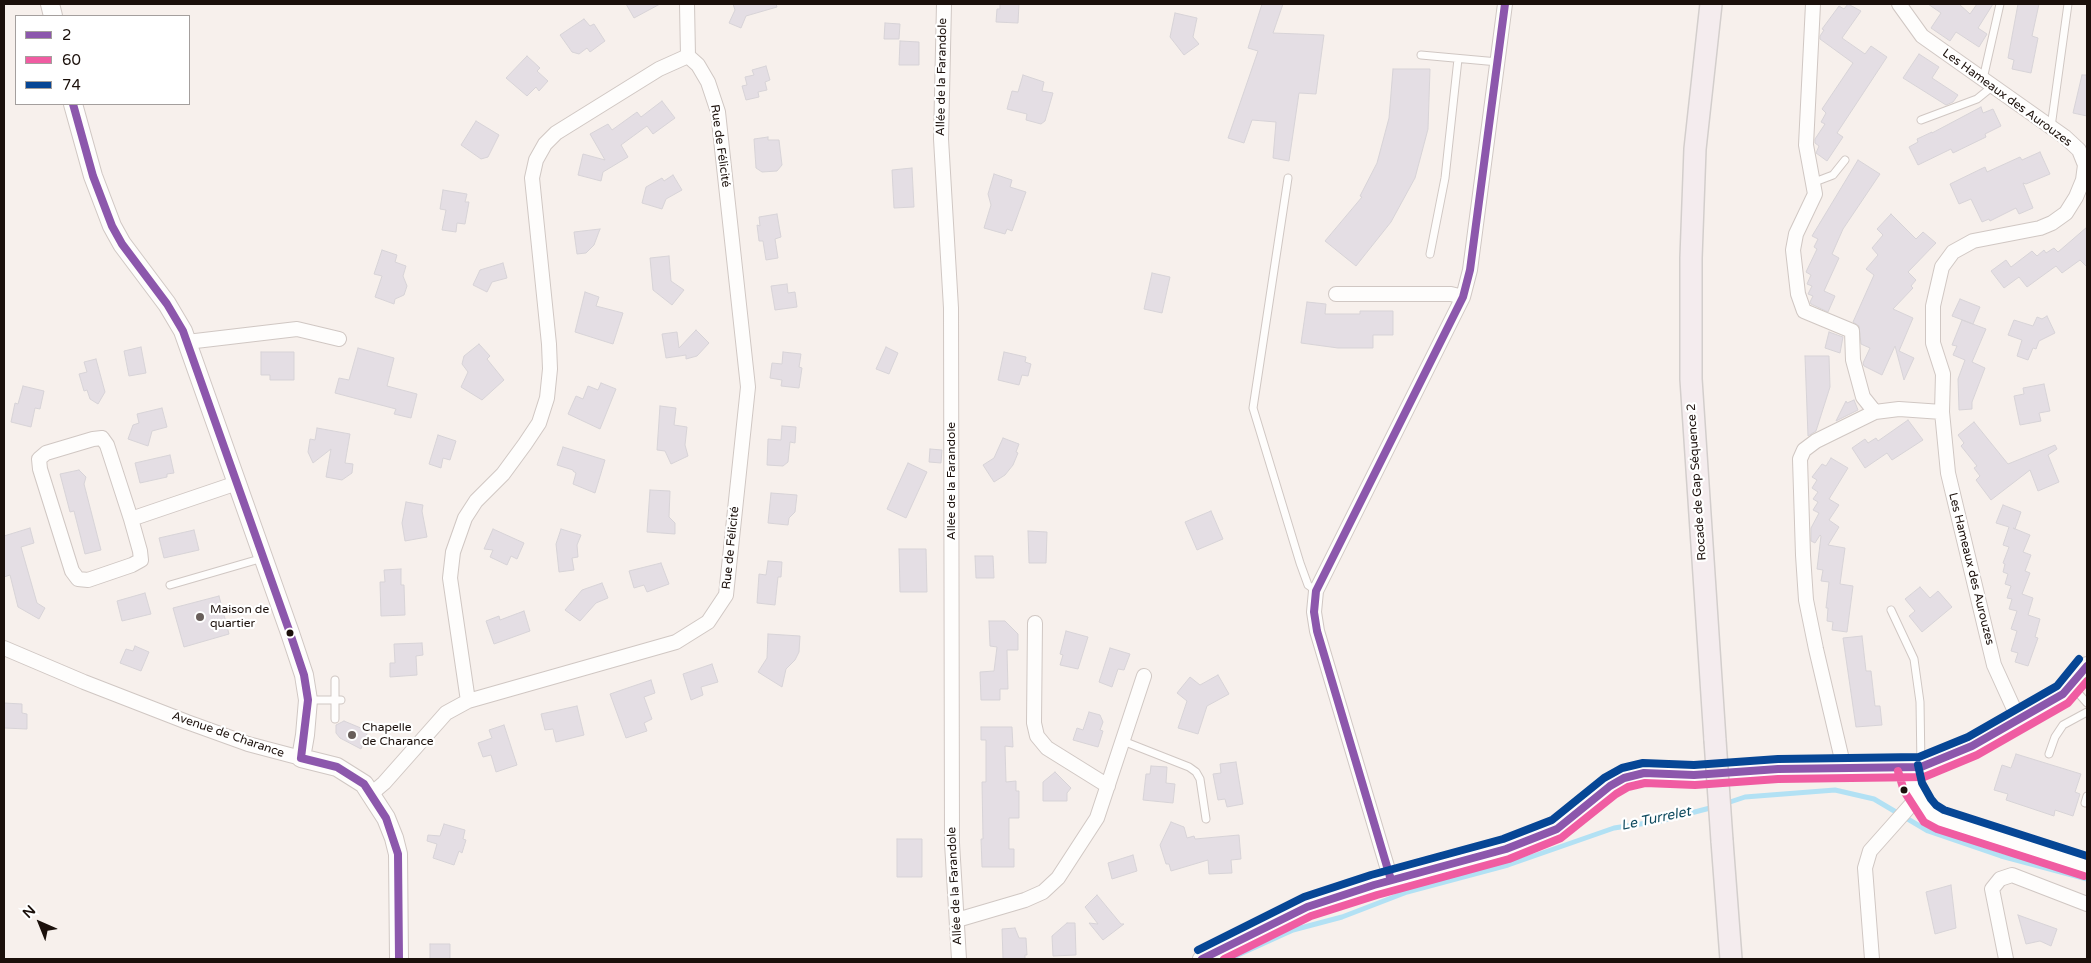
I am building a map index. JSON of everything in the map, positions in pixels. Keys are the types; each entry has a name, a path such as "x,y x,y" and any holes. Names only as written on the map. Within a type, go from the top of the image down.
{"main road":[{"name":"Rocade de Gap Séquence 2","path":"1711,4 1695,149 1691,258 1691,379 1731,959"}],"street":[{"path":"468,701 450,578 452,552 465,518 476,501 503,474 539,424 547,398 550,369 549,352 532,178 536,160 545,144 556,133 660,68 688,56 688,4"},
{"name":"Allée de la Farandole","path":"944,4 941,139 951,308 952,843 959,959"},
{"path":"1391,880 1317,631 1314,612 1316,591 1463,297 1470,270 1505,4"},
{"path":"1813,4 1806,145 1815,194 1796,234 1793,250 1798,294 1804,311 1852,331 1853,360 1863,397 1875,412"},
{"name":"Les Hameaux des Aurouzes","path":"1898,4 1922,36 2066,137 2085,159 2083,180 2076,197 2066,213 2052,223 2040,228 1973,241 1953,252 1942,267 1933,306 1933,343 1942,374 1942,412 1948,473 1994,665 2018,720"},
{"name":"Rue de Félicité","path":"371,794 384,783 446,713 468,701 676,642 708,622 726,595 748,387 718,112 708,82 698,65 688,56"},
{"path":"73,105 93,176 112,226 122,244 167,304 183,331 264,557 301,665 308,700 301,758"},
{"path":"1336,294 1451,294 1463,297"},
{"path":"187,342 297,329 339,340"},
{"path":"1844,768 1806,600 1800,459 1804,450 1816,441 1875,412 1899,408 1942,412"},
{"path":"93,438 102,438 107,445 131,519 141,560 132,565 88,580 78,579 72,571 40,469 39,460 46,454 93,438"},
{"path":"131,519 237,483"},
{"path":"1035,623 1034,722 1037,736 1046,748 1108,786"},
{"name":"Avenue de Charance","path":"4,648 186,722 248,744 337,767 364,784 386,818 398,854 399,959"},
{"path":"1202,959 1307,907 1391,880 1506,849 1557,829 1610,786 1631,776 1644,773 1694,775 1778,769 1914,767 1972,746 2063,694 2072,686 2087,666"},
{"path":"958,920 1026,900 1043,892 1058,878 1097,818 1144,676"},
{"path":"1914,767 1913,787 1929,813 1940,819 2087,866"},
{"path":"1872,959 1865,868 1870,851 1899,816 1918,797"},
{"path":"2006,959 1992,889 2000,879 2012,875 2087,904"}],"lane":[{"path":"1921,120 1977,99 1988,82 2000,4"},
{"path":"2052,127 2068,4"},
{"path":"1420,55 1498,62"},
{"path":"1430,254 1445,178 1458,59"},
{"path":"1812,183 1833,175 1846,160"},
{"path":"1288,178 1253,408 1300,563 1308,585 1316,591"},
{"path":"170,585 264,557"},
{"path":"1890,610 1914,659 1920,702 1914,767"},
{"path":"335,680 338,700 335,719"},
{"path":"2072,686 2087,703"},
{"path":"308,700 338,700"},
{"path":"2048,754 2055,737 2063,725 2087,712"},
{"path":"1123,741 1189,767 1196,772 1200,779 1206,819"}],"building":[{"path":"626,4 660,4 634,18"},
{"path":"733,4 776,4 777,7 746,16 741,28 729,23 735,10"},
{"path":"1000,4 1019,4 1018,23 996,22 997,9 1000,9"},
{"path":"1262,4 1283,4 1273,33 1324,35 1316,94 1299,93 1289,161 1273,158 1276,122 1252,120 1244,143 1228,138 1258,51 1248,48"},
{"path":"1848,4 1861,11 1842,38 1865,54 1871,46 1887,57 1837,133 1843,137 1827,161 1816,153 1819,146 1815,143 1815,139 1825,124 1821,122 1826,113 1822,109 1853,63 1820,39 1820,36 1824,30 1822,29 1839,6 1844,9"},
{"path":"1928,4 1959,4 1970,14 1977,4 1993,4 1978,28 1987,34 1979,47 1956,32 1950,41 1931,28 1941,13"},
{"path":"2018,4 2039,4 2032,36 2038,38 2031,73 2012,69 2014,60 2008,58"},
{"path":"1175,13 1197,18 1193,37 1199,44 1184,55 1170,37"},
{"path":"584,19 590,26 594,24 605,41 590,52 587,48 579,54 572,52 560,35"},
{"path":"885,23 900,24 899,39 884,39"},
{"path":"900,41 919,42 919,65 899,65"},
{"path":"1919,54 1939,67 1932,78 1958,95 1953,102 1946,105 1903,78"},
{"path":"527,56 540,68 537,71 548,81 539,91 536,87 527,96 506,78"},
{"path":"766,66 770,80 765,82 767,90 758,92 759,97 746,100 742,86 747,85 745,77 754,75 752,70"},
{"path":"1393,69 1430,69 1428,129 1415,178 1391,222 1356,266 1325,241 1362,197 1360,196 1377,163 1389,118"},
{"path":"1023,75 1044,82 1042,91 1053,93 1045,121 1041,124 1026,120 1027,114 1007,109 1012,91 1018,92"},
{"path":"2082,75 2087,75 2087,116 2073,113"},
{"path":"662,101 675,118 653,134 647,126 621,145 628,157 603,172 601,181 578,175 583,154 605,160 590,134 608,124 612,130 637,112 641,117"},
{"path":"1981,107 1983,113 1993,109 2001,126 1985,134 1986,137 1953,153 1951,149 1918,165 1909,147 1918,142 1917,139"},
{"path":"476,121 499,135 488,157 481,159 461,145"},
{"path":"768,137 768,140 779,140 782,165 777,171 762,172 756,168 754,139"},
{"path":"2040,152 2050,174 2026,184 2023,183 2033,208 2019,214 2016,208 1990,221 1989,219 1982,222 1971,199 1959,204 1950,184 1985,167 1987,172 2020,157 2022,160"},
{"path":"1858,160 1880,174 1843,229 1832,254 1839,258 1824,291 1835,296 1828,312 1811,304 1813,296 1808,294 1812,286 1807,284 1811,275 1806,272 1817,249 1814,247 1818,239 1812,236"},
{"path":"912,168 914,207 894,208 892,170"},
{"path":"994,174 1012,180 1010,187 1026,192 1012,231 1007,229 1005,234 984,228 991,205 988,194"},
{"path":"673,175 682,190 666,199 662,209 642,203 646,187 662,178 664,181"},
{"path":"443,190 467,194 465,202 469,202 465,224 457,223 456,232 442,230 446,210 440,209"},
{"path":"777,214 781,237 775,239 778,258 766,260 763,241 759,241 757,225 760,226 759,217"},
{"path":"1891,214 1916,239 1923,232 1936,243 1908,272 1916,280 1911,286 1913,288 1893,309 1913,318 1899,351 1914,358 1904,380 1895,346 1882,375 1864,366 1863,363 1870,348 1861,344 1859,326 1853,322 1874,275 1866,269 1878,255 1872,248 1883,235 1877,229"},
{"path":"2087,227 2087,267 2080,260 2062,273 2056,266 2027,287 2019,277 2004,288 1991,271 2006,260 2011,267 2032,251 2037,256 2044,250 2046,253 2054,248 2058,252"},
{"path":"600,229 594,245 586,253 577,254 574,232"},
{"path":"382,250 397,255 395,262 406,266 403,276 407,286 404,295 395,299 394,304 375,297 382,276 374,274"},
{"path":"669,256 671,281 684,290 672,305 653,290 650,258"},
{"path":"503,263 507,278 492,282 487,292 473,285 480,270"},
{"path":"1152,273 1170,277 1162,313 1144,309"},
{"path":"787,284 788,293 795,292 797,307 775,310 771,286"},
{"path":"585,292 599,297 596,306 623,313 613,344 575,332"},
{"path":"1960,299 1980,307 1973,324 1952,316"},
{"path":"1307,302 1326,304 1325,314 1360,314 1360,311 1393,311 1393,335 1373,335 1373,348 1338,348 1301,343"},
{"path":"2047,316 2055,333 2039,341 2036,349 2033,348 2028,360 2017,356 2022,340 2008,335 2014,320 2033,326 2037,317 2042,319"},
{"path":"1962,320 1986,329 1972,362 1985,368 1972,402 1972,409 1959,410 1958,379 1965,360 1953,355 1957,346 1952,345"},
{"path":"696,330 709,343 697,356 686,359 686,355 666,358 662,334 677,332 679,348"},
{"path":"1829,332 1843,337 1840,353 1825,348"},
{"path":"479,344 490,356 487,359 504,380 482,400 461,387 468,372 462,364 464,356"},
{"path":"141,347 146,373 129,376 124,351"},
{"path":"886,347 898,353 889,374 876,369"},
{"path":"358,348 394,358 387,386 417,394 411,418 394,414 396,409 335,393 339,378 349,380"},
{"path":"261,352 294,352 294,380 270,380 270,375 261,375"},
{"path":"783,352 801,354 799,367 802,368 799,388 781,386 782,380 770,378 772,363 782,364"},
{"path":"1004,352 1026,357 1025,362 1031,364 1028,376 1022,375 1019,385 998,380"},
{"path":"1805,356 1829,356 1830,387 1816,431 1808,436"},
{"path":"96,359 105,392 98,404 90,399 87,390 84,391 79,374 87,372 84,362"},
{"path":"601,383 616,389 600,429 568,414 576,396 583,399 588,386 598,390"},
{"path":"2044,384 2050,411 2039,413 2041,421 2020,425 2014,396 2024,394 2023,388"},
{"path":"23,386 44,391 40,409 35,408 31,427 11,422 15,403 18,404"},
{"path":"1854,400 1858,410 1836,421 1846,401 1847,403"},
{"path":"660,406 676,408 674,425 687,427 685,445 688,456 671,464 665,451 657,450"},
{"path":"162,408 167,427 152,431 148,446 128,439 133,425 139,423 137,414"},
{"path":"1908,420 1923,440 1892,460 1887,453 1865,468 1852,448 1865,439 1868,443 1876,438 1878,441"},
{"path":"1974,422 2008,464 2055,445 2057,449 2048,455 2059,482 2038,491 2030,470 1991,500 1976,480 1980,476 1974,468 1977,466 1961,446 1964,443 1958,435"},
{"path":"782,426 796,427 795,443 790,442 788,462 783,466 767,465 768,439 781,440"},
{"path":"317,428 350,434 345,463 353,464 352,473 342,480 326,477 331,449 313,463 308,452 310,439 315,440"},
{"path":"438,435 456,441 450,460 443,458 441,468 429,464"},
{"path":"1003,438 1019,444 1016,452 1018,453 1013,465 1005,475 994,482 983,465 994,458"},
{"path":"563,447 605,460 595,493 573,484 576,473 573,470 557,465"},
{"path":"930,449 942,450 941,463 929,462"},
{"path":"170,455 174,473 167,474 167,477 140,483 135,463"},
{"path":"1831,458 1848,468 1829,499 1839,505 1829,520 1839,527 1828,545 1845,548 1840,584 1853,586 1847,632 1832,630 1833,622 1827,621 1828,608 1826,608 1829,582 1821,581 1823,570 1817,569 1821,536 1815,543 1811,541 1811,528 1819,513 1813,510 1818,502 1813,499 1818,492 1812,488 1817,480 1812,477 1822,464 1826,466"},
{"path":"908,463 927,472 906,518 887,509"},
{"path":"79,470 86,477 84,484 101,550 85,554 74,511 70,512 60,474"},
{"path":"650,490 670,491 669,517 675,523 675,534 647,532"},
{"path":"771,493 797,495 795,512 789,518 788,525 768,523"},
{"path":"406,502 423,505 422,511 427,537 405,541 402,523"},
{"path":"2003,505 2021,512 2015,529 2030,535 2023,552 2031,555 2025,571 2030,573 2022,594 2033,598 2028,615 2040,619 2035,637 2038,638 2028,666 2015,662 2018,653 2011,651 2017,631 2011,629 2017,611 2009,609 2012,599 2007,598 2011,586 2005,584 2008,574 2003,572 2005,564 2003,563 2009,547 2003,545 2009,527 1996,523"},
{"path":"1211,511 1223,539 1197,550 1185,522"},
{"path":"30,528 34,543 21,547 37,603 45,608 39,619 18,607 10,575 4,577 4,536"},
{"path":"493,529 524,543 517,559 511,556 507,565 490,557 493,550 484,549"},
{"path":"561,529 581,535 577,545 578,557 572,558 574,570 559,572 556,544"},
{"path":"194,530 199,550 164,558 159,538"},
{"path":"1028,531 1047,532 1046,563 1029,563"},
{"path":"899,549 926,549 927,592 900,592"},
{"path":"975,556 993,556 994,578 976,578"},
{"path":"768,561 782,562 781,577 778,577 775,605 757,603 759,574 766,575"},
{"path":"661,563 669,584 647,592 644,585 634,588 629,571"},
{"path":"401,569 401,585 404,585 405,615 381,616 380,582 385,582 384,570"},
{"path":"602,583 608,598 596,603 580,621 565,610 582,590"},
{"path":"1920,587 1930,598 1938,591 1952,607 1922,632 1909,616 1915,611 1905,599"},
{"path":"145,593 151,614 122,621 117,601"},
{"name":"Maison de quartier","path":"219,596 229,634 184,647 173,608"},
{"path":"524,611 530,631 494,644 486,621 499,616 500,620"},
{"path":"989,621 1005,621 1018,634 1018,650 1007,650 1008,689 1000,689 1000,700 981,700 980,672 994,671 997,647 990,646"},
{"path":"1066,631 1088,637 1078,669 1060,665 1063,655 1060,654"},
{"path":"768,634 800,636 799,652 795,660 786,669 782,687 758,672 767,658"},
{"path":"1862,636 1866,671 1871,671 1875,706 1880,706 1882,725 1856,727 1843,638"},
{"path":"422,643 423,655 416,656 417,675 390,677 390,663 395,663 394,644"},
{"path":"135,646 149,652 141,671 120,663 126,649 133,651"},
{"path":"1110,648 1130,654 1124,670 1118,669 1112,687 1099,682"},
{"path":"712,664 718,682 701,687 703,695 691,700 683,674"},
{"path":"1218,675 1229,694 1207,706 1198,734 1178,728 1187,701 1177,693 1190,677 1200,685"},
{"path":"651,680 655,693 644,697 652,719 644,723 647,731 626,738 610,694"},
{"path":"4,703 22,704 22,713 27,714 27,729 4,728"},
{"path":"577,706 584,735 556,742 553,729 545,730 541,714"},
{"path":"1089,712 1100,715 1103,722 1100,730 1103,731 1098,747 1073,740 1077,728 1083,730"},
{"name":"Chapelle de Charance","path":"344,721 368,731 361,749 340,738 336,733 336,725"},
{"path":"504,725 517,765 496,772 491,755 483,757 478,743 492,738 489,730"},
{"path":"981,727 1012,727 1013,747 1005,746 1006,782 1016,781 1016,791 1019,791 1019,818 1009,818 1009,849 1014,849 1014,867 982,867 982,782 986,782 986,740 981,740"},
{"path":"2016,754 2081,774 2075,792 2080,794 2073,816 2055,810 2054,816 2006,800 2008,794 1994,790 2002,765 2011,768"},
{"path":"1236,762 1243,804 1227,807 1225,799 1218,800 1213,774 1221,773 1220,764"},
{"path":"1151,766 1167,767 1166,783 1175,784 1173,803 1143,800 1146,774 1150,774"},
{"path":"1055,772 1071,788 1067,793 1067,801 1043,801 1043,782"},
{"path":"1171,822 1184,827 1187,838 1194,836 1195,839 1239,835 1241,859 1231,860 1232,873 1209,874 1208,860 1171,871 1169,864 1166,864 1160,845"},
{"path":"444,824 465,830 463,839 466,840 462,853 459,851 454,865 433,858 437,844 427,841 428,835 440,836"},
{"path":"897,839 922,839 922,877 897,877"},
{"path":"1133,855 1137,871 1112,879 1108,863"},
{"path":"1951,885 1956,928 1935,934 1926,892"},
{"path":"1097,895 1121,924 1124,924 1103,940 1089,923 1098,924 1085,907"},
{"path":"2018,915 2057,929 2051,946 2040,941 2026,944"},
{"path":"1067,923 1075,923 1076,955 1053,956 1052,936"},
{"path":"1015,928 1019,938 1026,938 1027,955 1025,955 1025,959 1003,959 1002,929"},
{"path":"430,944 450,944 450,959 430,959"}],"waterway":[{"name":"Le Turrelet","path":"1724,804 1745,797 1835,790 1874,799 1928,831 2001,856 2087,879"},
{"name":"Le Turrelet","path":"1229,959 1293,930 1342,917 1407,892 1508,865 1614,828 1660,821 1714,807"}],"transit line":[{"name":"2","path":"1391,880 1317,631 1314,612 1316,591 1463,297 1470,270 1505,4"},
{"name":"2","path":"73,105 93,176 112,226 122,244 167,304 183,331 290,633 304,675 308,700 301,758"},
{"name":"74","path":"1198,950 1304,897 1371,875 1503,839 1552,820 1604,778 1622,768 1643,763 1694,765 1778,759 1919,757 1968,737 2057,686 2079,659"},
{"name":"2","path":"1202,959 1307,907 1374,885 1506,849 1557,829 1610,786 1624,778 1644,773 1694,775 1778,769 1921,767 1972,746 2063,694 2087,666"},
{"name":"60","path":"1224,959 1311,916 1377,895 1509,859 1561,838 1616,794 1628,787 1645,783 1695,785 1778,779 1924,777 1977,755 2068,703 2087,681"},
{"name":"2","path":"301,758 337,767 364,784 386,818 398,854 399,959"},
{"name":"74","path":"1918,765 1922,783 1931,799 1944,810 2087,856"},
{"name":"60","path":"1898,771 1904,791 1924,822 1937,829 2084,876"}],"place":[{"name":"Maison de quartier","path":"200,617"},
{"name":"Chapelle de Charance","path":"352,735"}]}
